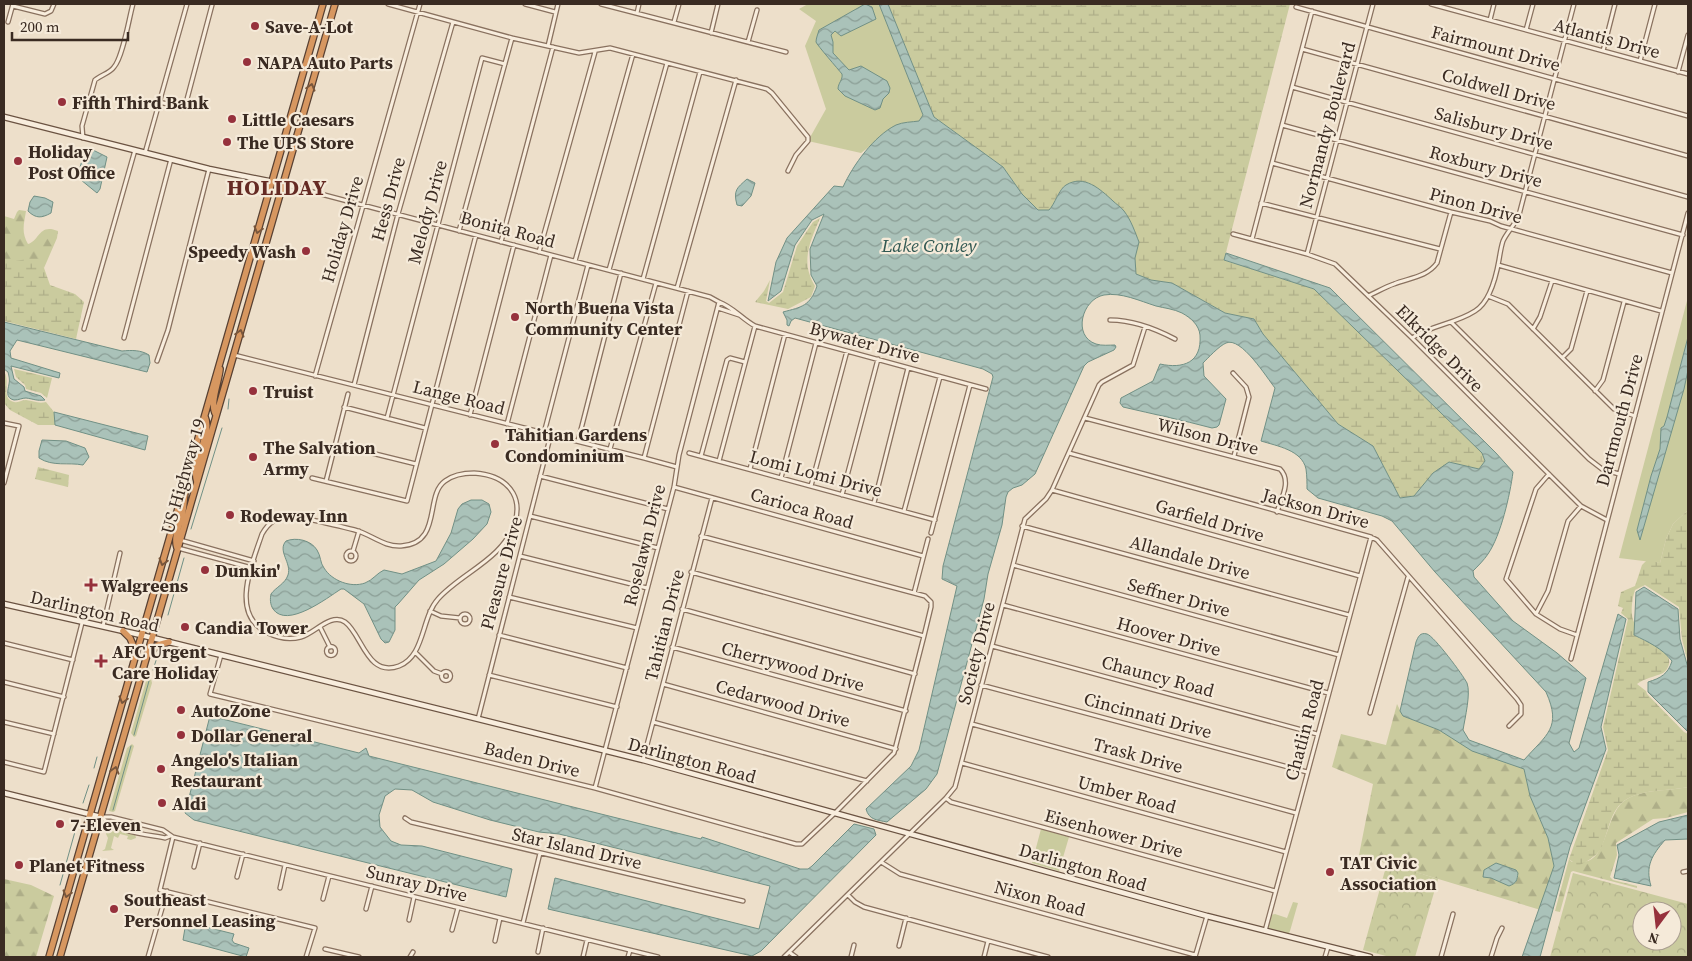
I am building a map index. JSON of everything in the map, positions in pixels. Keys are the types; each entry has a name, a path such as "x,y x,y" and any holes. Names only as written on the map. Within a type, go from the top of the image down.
{"highway":[{"name":"US Highway 19","path":"49,957 323,4"},
{"name":"US Highway 19","path":"60,957 334,4"},
{"path":"216,415 213,406 220,380 221,356"},
{"path":"197,482 194,474 206,429 204,416"},
{"path":"178,548 176,539 184,509 186,481"},
{"path":"123,631 130,638 136,653"},
{"path":"147,658 158,645 169,642"}],"street":[{"path":"8,22 13,5 44,14 51,11 54,4"},
{"path":"83,138 82,126 95,80 112,70 118,61 133,4"},
{"path":"145,153 187,4"},
{"path":"388,4 512,38 579,53 595,52 610,48 764,88 772,93 808,137 807,142 796,156 788,171"},
{"name":"Holiday Drive","path":"315,376 420,4"},
{"path":"525,4 556,12"},
{"path":"548,46 558,4"},
{"path":"601,4 786,52"},
{"path":"637,13 639,4"},
{"path":"674,22 679,4"},
{"path":"711,33 718,4"},
{"name":"Normandy Boulevard","path":"1307,254 1373,4"},
{"name":"Atlantis Drive","path":"1431,4 1688,74"},
{"path":"1453,10 1454,4"},
{"path":"1490,20 1494,4"},
{"path":"1526,30 1534,4"},
{"path":"1412,338 1423,330 1452,322 1474,312 1482,306 1488,296 1503,241 1519,215 1574,4"},
{"path":"1603,51 1615,4"},
{"path":"1640,61 1655,4"},
{"path":"159,102 180,107 186,103 212,5"},
{"name":"Fairmount Drive","path":"1296,7 1688,116"},
{"path":"748,42 757,10"},
{"path":"1252,239 1312,12"},
{"name":"Hess Drive","path":"354,386 398,214 453,22"},
{"path":"1678,72 1688,35"},
{"path":"459,231 512,38"},
{"path":"501,242 553,47"},
{"name":"Coldwell Drive","path":"1302,49 1688,156"},
{"path":"539,252 595,52"},
{"path":"575,261 633,54"},
{"name":"Melody Drive","path":"387,418 482,58 505,64"},
{"path":"609,270 667,63"},
{"path":"643,279 700,72"},
{"path":"677,288 736,80"},
{"name":"Salisbury Drive","path":"1292,87 1688,197"},
{"path":"4,117 209,169 283,184"},
{"name":"Roxbury Drive","path":"1282,124 1682,235"},
{"path":"84,329 135,150"},
{"path":"124,338 171,159"},
{"name":"Pinon Drive","path":"1272,163 1490,221 1511,229 1672,273"},
{"path":"157,361 168,330 209,169"},
{"name":"Bonita Road","path":"283,184 677,288 710,297 719,302"},
{"path":"1261,203 1440,249"},
{"path":"1368,296 1394,284 1424,275 1437,263 1451,212"},
{"name":"Dartmouth Drive","path":"1570,659 1688,213"},
{"name":"Elkridge Drive","path":"1233,234 1307,254 1334,264 1412,338 1581,506 1606,520"},
{"path":"312,478 407,501 476,235"},
{"path":"470,414 514,245"},
{"path":"507,424 551,255"},
{"path":"544,433 588,265"},
{"path":"1498,265 1661,311"},
{"path":"578,441 621,273"},
{"path":"1533,329 1540,317 1552,281"},
{"path":"610,449 656,283"},
{"path":"644,458 688,291"},
{"path":"1563,358 1571,349 1587,291"},
{"path":"1488,296 1508,304 1614,408 1635,416"},
{"path":"718,308 719,302"},
{"name":"Bywater Drive","path":"719,302 734,310 755,326 986,389"},
{"path":"1595,391 1602,380 1624,302"},
{"name":"Bywater Drive","path":"718,308 739,315"},
{"name":"Roselawn Drive","path":"595,788 674,487 677,468 718,308"},
{"path":"1110,320 1120,320 1164,333 1175,339"},
{"path":"1452,322 1589,459 1602,469 1619,474"},
{"path":"719,461 755,326"},
{"name":"Society Drive","path":"784,957 946,798 954,786 962,763 1022,526 1028,515 1046,499 1052,490 1099,385 1133,365 1145,328"},
{"path":"750,470 786,334"},
{"path":"780,478 816,343"},
{"path":"811,486 847,351"},
{"name":"Lange Road","path":"233,355 610,449 677,468"},
{"path":"701,456 727,360 730,358 745,362"},
{"path":"842,495 878,360"},
{"path":"874,503 908,368"},
{"path":"1233,373 1246,387 1249,397 1234,456"},
{"path":"904,512 940,377"},
{"path":"931,533 970,385"},
{"path":"326,481 348,394"},
{"path":"344,407 425,428"},
{"name":"Wilson Drive","path":"1085,418 1280,469 1284,473 1286,482 1278,512"},
{"path":"4,422 19,426 6,467 4,483"},
{"name":"Pleasure Drive","path":"478,719 550,434"},
{"path":"335,444 416,464"},
{"name":"Lomi Lomi Drive","path":"689,453 935,520"},
{"name":"Jackson Drive","path":"1069,453 1371,537 1380,543 1517,699 1521,705 1521,714 1509,726"},
{"path":"474,473 492,476 506,484 515,497 516,520 502,547 440,597 430,612 415,652 400,666 384,666 370,658 344,621 332,620 302,637 288,639 271,635 260,629 250,617 245,602 254,561 264,530 270,522 281,517 294,516 359,532 390,545 408,545 420,538 428,528 437,493 444,481 461,474 474,473"},
{"path":"1549,474 1536,489 1506,579 1536,614 1560,629 1577,635"},
{"path":"540,476 668,509"},
{"name":"Carioca Road","path":"674,487 923,556"},
{"name":"Garfield Drive","path":"1052,490 1360,576"},
{"name":"Tahitian Drive","path":"643,760 712,498"},
{"path":"1536,614 1548,591 1568,520 1581,506"},
{"path":"530,516 658,548"},
{"name":"Allandale Drive","path":"1022,526 1349,615"},
{"path":"353,551 359,532"},
{"path":"701,536 925,596 931,602 896,749 891,758 835,813"},
{"name":"Chatlin Road","path":"1265,931 1371,537"},
{"path":"914,593 928,539"},
{"path":"180,540 254,561"},
{"path":"178,548 252,568"},
{"path":"103,626 120,553"},
{"path":"520,556 647,588"},
{"path":"242,566 244,559"},
{"name":"Seffner Drive","path":"1012,565 1339,655"},
{"path":"691,572 924,636"},
{"path":"1370,713 1408,576"},
{"path":"509,597 637,628"},
{"name":"Darlington Road","path":"4,604 141,635 605,750 1207,916 1370,957"},
{"name":"Hoover Drive","path":"1002,605 1328,693"},
{"path":"682,609 915,674"},
{"path":"430,612 440,616 460,618"},
{"path":"4,762 44,772 82,623"},
{"path":"320,627 330,647"},
{"path":"499,635 627,668"},
{"path":"4,643 73,660"},
{"name":"Chauncy Road","path":"992,646 1317,734"},
{"name":"Cherrywood Drive","path":"672,647 906,711"},
{"path":"415,652 434,671 442,674"},
{"name":"Baden Drive","path":"221,655 210,694 595,788 798,844 804,843 835,813"},
{"path":"489,675 617,707"},
{"path":"4,682 64,696"},
{"name":"Cedarwood Drive","path":"663,684 896,749"},
{"name":"Cincinnati Drive","path":"981,685 1307,772"},
{"path":"4,722 54,734"},
{"path":"653,722 868,781"},
{"name":"Trask Drive","path":"972,724 1296,812"},
{"name":"Umber Road","path":"962,763 1286,852"},
{"name":"Sunray Drive","path":"4,793 101,817 112,817 163,830 172,836 285,865 658,957"},
{"name":"Eisenhower Drive","path":"946,798 951,802 1006,818 1275,891"},
{"name":"Sunray Drive","path":"101,817 110,824 127,829 165,838 172,836"},
{"name":"Star Island Drive","path":"405,818 411,822 743,901"},
{"path":"172,836 160,890 314,928 306,957"},
{"path":"194,867 200,843"},
{"path":"522,923 540,853"},
{"path":"237,877 243,854"},
{"name":"Nixon Road","path":"881,862 889,869 900,874 1195,956"},
{"path":"280,888 285,865"},
{"path":"1683,872 1688,871"},
{"path":"323,898 329,876"},
{"path":"366,909 372,886"},
{"path":"148,957 167,891"},
{"path":"848,896 864,907 1048,957"},
{"path":"409,920 414,897"},
{"path":"452,930 458,908"},
{"path":"1441,957 1453,914"},
{"path":"1195,956 1207,916"},
{"path":"495,941 500,918"},
{"path":"899,946 906,918"},
{"path":"538,952 543,928"},
{"path":"1491,957 1502,928"},
{"path":"583,957 587,940"},
{"path":"984,957 988,941"},
{"path":"851,957 854,945"},
{"path":"1325,957 1328,946"},
{"path":"325,949 359,957"},
{"path":"628,957 630,950"},
{"path":"410,957 413,952"},
{"path":"789,952 796,957"}],"green space":[{"path":"808,4 879,4 923,115 919,121 897,125 861,153 808,141 826,109 805,46 816,21 799,9"},
{"path":"888,4 1290,4 1224,260 1314,289 1482,453 1485,461 1479,469 1465,466 1433,473 1414,496 1400,498 1373,446 1338,424 1263,334 1254,319 1225,313 1172,283 1151,280 1136,274 1135,258 1077,181 1063,188 1049,211 1038,210 1022,194 1003,167 934,117"},
{"path":"19,210 26,211 24,232 28,244 47,229 58,231 57,238 44,268 42,265 4,263 4,216 14,219"},
{"path":"820,218 810,244 807,260 810,277 815,286 811,297 788,309 755,302 770,280 766,301 769,303 783,292 797,246 813,222"},
{"path":"27,259 43,265 50,285 75,294 84,302 76,339 4,321 4,263"},
{"path":"1688,297 1688,510 1673,524 1666,539 1660,563 1619,558"},
{"path":"14,369 52,378 47,398 41,393 26,389 25,385 16,377"},
{"path":"4,372 10,400 14,402 26,400 38,403 46,402 54,412 55,425 38,425 10,410 4,403"},
{"path":"38,467 69,475 68,487 35,479"},
{"path":"1688,510 1688,663 1682,639 1679,607 1645,585 1635,590 1632,617 1636,625 1634,635 1662,650 1669,659 1669,665 1664,672 1637,684 1688,734 1688,787 1641,793 1621,803 1613,815 1600,850 1593,857 1578,866 1569,859 1608,750 1603,727 1628,619 1621,613 1623,608 1618,606 1621,592 1635,586 1642,565 1647,560 1660,563 1666,539 1673,524"},
{"path":"151,679 152,683 136,736 134,737 131,733 146,681"},
{"path":"1397,704 1403,716 1439,730 1477,752 1524,769 1530,796 1548,838 1554,866 1544,911 1359,855 1373,784 1332,767 1341,734 1386,745"},
{"path":"132,744 134,746 115,811 109,811 127,748"},
{"path":"1688,787 1688,812 1666,818 1653,819 1616,843 1617,855 1610,877 1613,880 1637,886 1637,888 1573,871 1571,872 1560,912 1555,911 1569,859 1572,862 1588,861 1595,857 1620,805 1627,799 1641,793"},
{"path":"108,827 135,834 136,838 127,839 128,836 120,834 118,838 114,836 111,848 114,850 102,851 105,849 108,838 106,834"},
{"path":"1041,829 1069,837 1059,871 1032,863"},
{"path":"1387,863 1438,879 1415,957 1390,957 1363,950"},
{"path":"1573,873 1677,901 1632,901 1632,951 1682,951 1682,902 1688,904 1688,957 1550,957"},
{"path":"4,879 31,885 54,896 36,957 4,957"},
{"path":"1293,902 1298,903 1288,935 1271,931 1268,927 1271,915 1275,914 1287,918"}],"water":[{"path":"865,4 872,7 876,19 841,36 835,31 831,35 833,53 849,70 861,66 887,81 890,88 889,93 883,99 880,108 875,110 845,96 838,89 842,74 816,42 819,30"},
{"name":"Lake Conley","path":"879,4 888,4 934,117 1003,167 1022,194 1038,210 1049,210 1064,187 1073,182 1079,181 1091,184 1103,192 1124,211 1139,242 1135,258 1136,274 1151,280 1172,283 1225,313 1254,319 1263,334 1338,424 1373,446 1400,498 1414,496 1433,473 1449,462 1479,469 1485,461 1482,453 1314,289 1224,260 1226,253 1330,288 1496,453 1513,472 1512,481 1497,536 1488,554 1473,571 1474,577 1513,621 1557,653 1586,678 1569,743 1574,752 1579,748 1618,614 1626,619 1601,727 1606,749 1570,847 1540,957 1522,957 1554,866 1548,838 1530,796 1524,769 1472,751 1439,730 1403,716 1400,711 1416,642 1421,634 1427,634 1436,641 1467,683 1468,699 1463,730 1469,740 1524,760 1550,730 1553,714 1546,692 1435,572 1392,521 1382,516 1318,498 1307,489 1306,469 1300,457 1281,447 1261,441 1275,388 1253,359 1239,346 1226,343 1203,363 1204,376 1226,399 1217,427 1212,428 1123,407 1120,403 1121,398 1153,381 1160,364 1176,366 1189,362 1198,352 1200,344 1198,328 1194,322 1182,313 1124,296 1104,295 1096,298 1085,310 1082,326 1084,334 1089,340 1098,345 1115,345 1116,347 1114,350 1088,362 1084,366 1035,474 1022,485 1013,488 1006,497 1002,525 988,574 984,599 937,774 926,789 887,822 874,819 867,813 866,809 911,766 919,750 957,586 942,579 943,566 993,377 992,374 983,369 795,318 789,326 787,325 783,312 805,305 817,286 811,275 810,249 824,214 812,220 795,245 781,291 768,301 776,262 787,238 834,186 843,187 858,161 880,136 896,125 919,121 923,115"},
{"path":"93,150 107,157 100,189 97,193 81,180 80,175 81,163"},
{"path":"747,179 755,183 751,196 742,206 737,205 735,196 737,190"},
{"path":"34,196 53,202 51,213 39,217 28,211"},
{"path":"4,322 122,351 143,352 149,355 150,363 147,372 17,340 10,351 11,358 60,373 59,378 11,366 14,379 24,387 25,391 41,396 45,400 26,398 14,400 8,396 9,376 8,372 4,369"},
{"path":"1688,337 1688,370 1684,389 1640,540 1637,530 1660,449 1661,428 1664,426 1667,417"},
{"path":"54,412 148,436 145,450 55,425"},
{"path":"42,440 66,441 85,448 89,457 83,465 44,461 39,458"},
{"path":"471,500 482,500 489,504 491,512 487,524 444,564 419,580 395,607 395,630 389,642 385,643 381,639 364,604 344,589 297,614 288,616 279,614 273,609 270,601 271,594 285,581 289,571 283,549 286,541 299,539 311,544 318,552 327,573 337,580 354,585 365,583 384,570 402,574 436,561 451,533 458,509 462,504"},
{"path":"1644,587 1678,609 1680,639 1688,668 1688,732 1648,692 1648,682 1663,675 1672,661 1659,649 1634,635 1636,592"},
{"path":"210,716 359,753 366,748 369,756 701,839 702,837 800,869 808,869 812,866 854,824 874,829 876,835 761,951 752,956 548,909 555,878 759,929 770,886 559,834 539,832 490,820 433,802 412,790 395,789 385,796 379,815 380,827 391,841 401,845 422,846 512,869 506,897 194,820 185,813"},
{"path":"1688,815 1688,839 1665,840 1653,856 1649,867 1651,886 1614,878 1619,855 1617,845 1659,822"},
{"path":"1496,863 1516,870 1518,873 1515,882 1509,886 1491,878 1483,877 1484,870"},
{"path":"186,922 234,934 232,940 234,943 249,948 246,957 183,940"}],"waterway":[{"path":"228,409 229,399"},
{"path":"191,529 222,428"},
{"path":"168,615 184,558"},
{"path":"153,670 160,648"},
{"path":"134,735 149,681"},
{"path":"113,810 131,746"},
{"path":"94,768 97,757"},
{"path":"83,803 89,785"},
{"path":"60,885 78,821"}],"place":[{"name":"Save-A-Lot","path":"255,26"},
{"name":"NAPA Auto Parts","path":"247,62"},
{"name":"Fifth Third Bank","path":"62,102"},
{"name":"Little Caesars","path":"232,119"},
{"name":"The UPS Store","path":"227,142"},
{"name":"Holiday Post Office","path":"18,161"},
{"name":"Speedy Wash","path":"306,251"},
{"name":"North Buena Vista Community Center","path":"515,317"},
{"name":"Truist","path":"253,391"},
{"name":"Tahitian Gardens Condominium","path":"495,444"},
{"name":"The Salvation Army","path":"253,457"},
{"name":"Rodeway Inn","path":"230,515"},
{"name":"Dunkin'","path":"205,570"},
{"name":"Walgreens","path":"91,585"},
{"name":"Candia Tower","path":"185,627"},
{"name":"AFC Urgent Care Holiday","path":"101,661"},
{"name":"AutoZone","path":"181,710"},
{"name":"Dollar General","path":"181,735"},
{"name":"Angelo's Italian Restaurant","path":"161,769"},
{"name":"Aldi","path":"162,803"},
{"name":"7-Eleven","path":"60,824"},
{"name":"Planet Fitness","path":"19,865"},
{"name":"TAT Civic Association","path":"1330,872"},
{"name":"Southeast Personnel Leasing","path":"114,909"}],"district":[{"name":"HOLIDAY","path":"277,187"}]}
